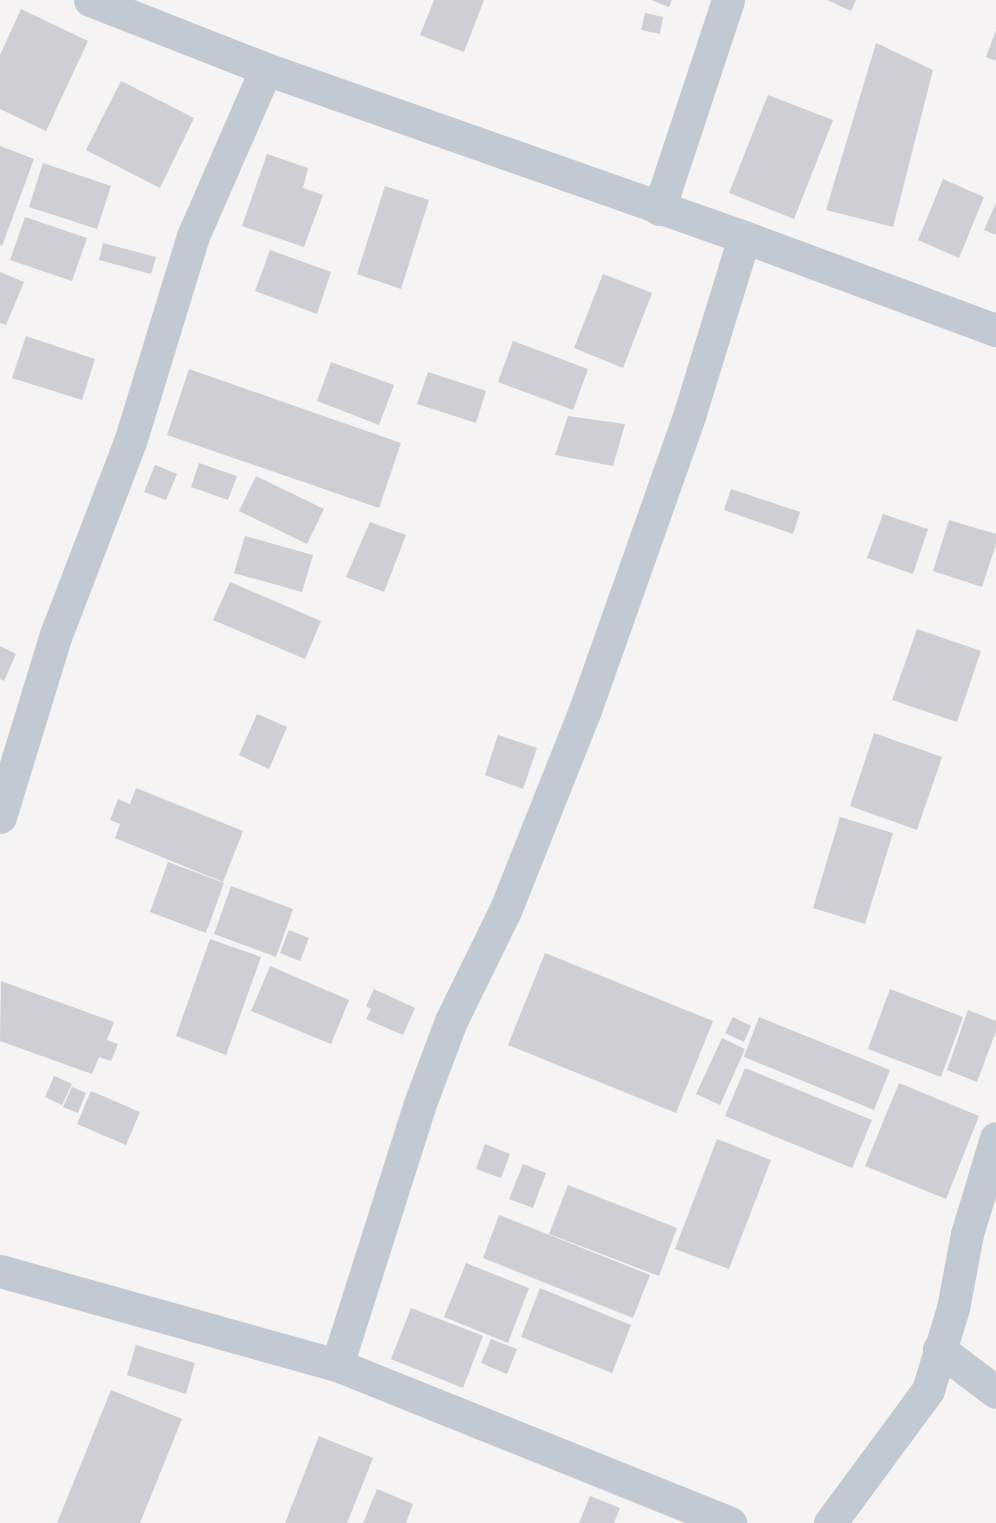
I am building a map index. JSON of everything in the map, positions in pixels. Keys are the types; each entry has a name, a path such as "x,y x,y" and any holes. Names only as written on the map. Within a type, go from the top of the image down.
{"street":[{"path":"90,0 266,69 744,237 996,330"},
{"path":"659,209 728,0"},
{"path":"0,817 55,637 130,442 193,236 266,69"},
{"path":"336,1365 419,1106 439,1052 451,1021 505,911 585,710 690,413 744,237"},
{"path":"830,1523 928,1390 953,1308 967,1234 996,1138"},
{"path":"0,1271 336,1365 730,1523"},
{"path":"939,1349 996,1392"}],"building":[{"path":"434,0 484,0 464,52 420,35"},
{"path":"651,0 672,0 669,7"},
{"path":"827,0 856,0 851,11"},
{"path":"21,9 88,41 46,131 0,109 0,55"},
{"path":"645,13 663,17 660,34 641,30"},
{"path":"996,30 996,61 986,57"},
{"path":"876,43 933,70 893,227 826,210"},
{"path":"121,81 194,118 160,188 86,150"},
{"path":"768,95 833,120 794,219 729,193"},
{"path":"0,146 34,159 2,246 0,245"},
{"path":"267,154 308,168 303,188 323,195 304,247 242,226"},
{"path":"43,163 111,186 97,229 29,207"},
{"path":"943,179 984,197 959,258 918,240"},
{"path":"385,186 429,200 401,289 357,274"},
{"path":"996,203 996,235 984,230"},
{"path":"25,217 87,238 72,281 10,260"},
{"path":"103,243 156,257 151,274 99,260"},
{"path":"270,250 331,272 317,314 255,291"},
{"path":"0,272 24,282 6,325 0,323"},
{"path":"603,274 652,293 623,368 574,348"},
{"path":"26,336 95,359 82,400 12,378"},
{"path":"513,341 588,369 573,410 498,382"},
{"path":"331,362 394,385 379,425 317,401"},
{"path":"189,369 401,443 379,508 167,435"},
{"path":"428,372 486,391 476,423 417,404"},
{"path":"568,416 625,424 613,466 555,455"},
{"path":"199,463 237,476 228,500 191,487"},
{"path":"155,465 177,474 166,500 144,492"},
{"path":"256,476 324,509 307,544 239,511"},
{"path":"731,489 800,512 793,534 724,510"},
{"path":"883,514 928,529 913,574 867,558"},
{"path":"949,520 996,534 996,544 982,587 933,571"},
{"path":"370,522 406,535 384,592 346,577"},
{"path":"245,536 313,555 302,592 234,573"},
{"path":"230,582 321,621 305,659 213,620"},
{"path":"917,629 981,651 957,722 892,700"},
{"path":"0,646 16,654 4,681 0,679"},
{"path":"257,714 287,727 269,769 239,755"},
{"path":"874,733 942,757 917,830 850,806"},
{"path":"498,735 537,748 523,789 485,775"},
{"path":"136,788 243,831 223,882 115,838 120,824 110,820 118,799 130,804"},
{"path":"840,817 893,833 865,924 813,908"},
{"path":"168,862 224,883 206,933 150,912"},
{"path":"231,886 293,909 276,957 214,934"},
{"path":"289,930 309,938 300,961 280,953"},
{"path":"210,939 261,957 226,1055 176,1036"},
{"path":"545,953 713,1021 676,1113 508,1045"},
{"path":"270,966 349,1000 331,1044 251,1011"},
{"path":"1,981 114,1022 107,1040 118,1044 111,1061 99,1057 92,1074 0,1041"},
{"path":"374,989 415,1008 403,1035 366,1019 371,1009 366,1006"},
{"path":"890,989 963,1017 941,1077 868,1049"},
{"path":"968,1010 996,1021 996,1031 977,1082 947,1070"},
{"path":"733,1017 751,1026 744,1042 725,1033"},
{"path":"759,1017 890,1070 874,1110 744,1057"},
{"path":"722,1038 745,1049 720,1105 696,1094"},
{"path":"745,1068 872,1120 852,1168 725,1116"},
{"path":"54,1076 72,1084 62,1105 45,1097"},
{"path":"899,1083 979,1116 946,1199 865,1166"},
{"path":"72,1087 86,1093 78,1113 63,1107"},
{"path":"91,1091 140,1112 126,1145 77,1124"},
{"path":"717,1139 771,1160 729,1269 675,1249"},
{"path":"485,1144 510,1154 501,1178 476,1169"},
{"path":"523,1164 546,1173 533,1208 509,1199"},
{"path":"568,1185 677,1228 659,1276 549,1234"},
{"path":"499,1215 650,1275 633,1318 483,1258"},
{"path":"466,1263 529,1288 508,1343 444,1317"},
{"path":"540,1288 631,1325 612,1373 521,1337"},
{"path":"411,1308 483,1336 463,1388 391,1359"},
{"path":"491,1339 517,1349 507,1374 481,1363"},
{"path":"136,1345 195,1363 186,1394 127,1375"},
{"path":"111,1390 182,1419 140,1523 57,1523"},
{"path":"319,1436 373,1458 347,1523 285,1523"},
{"path":"377,1489 413,1504 406,1523 363,1523"},
{"path":"590,1496 620,1508 614,1523 579,1523"}]}
